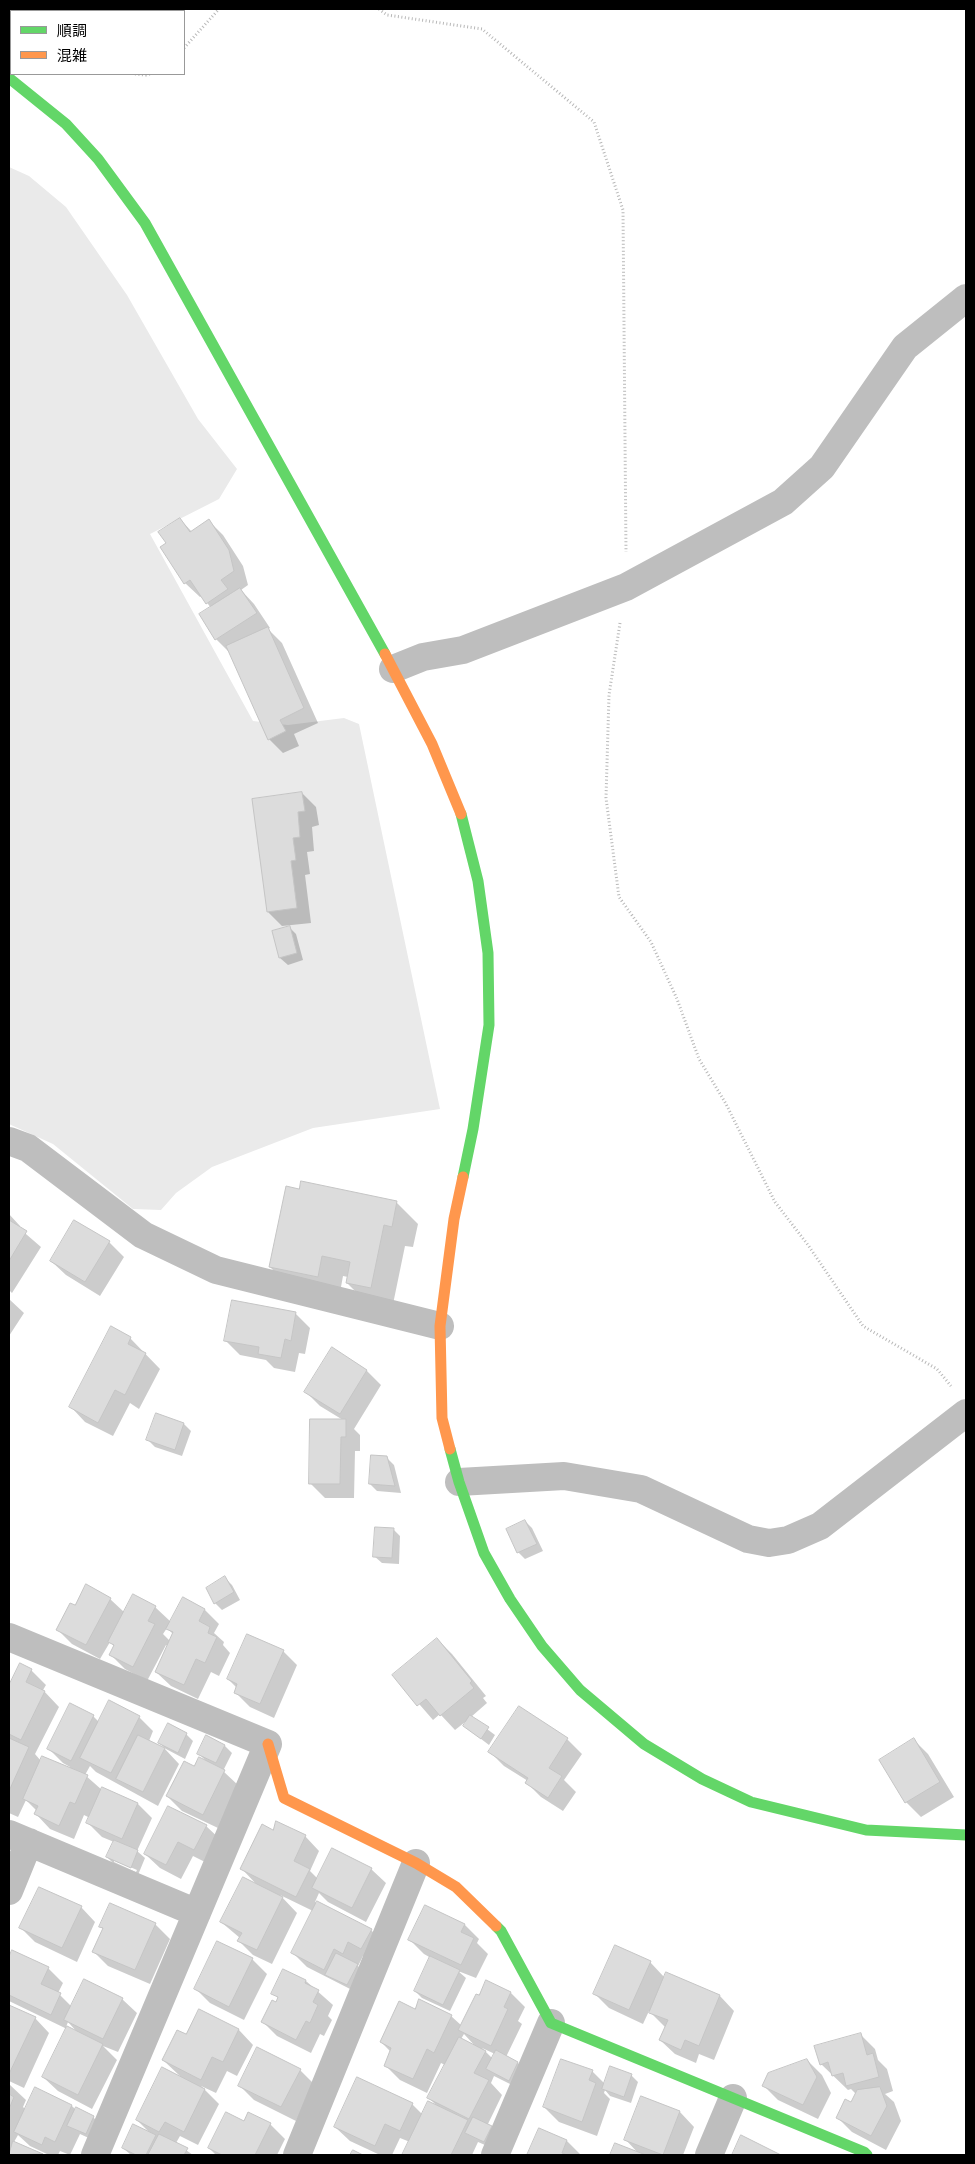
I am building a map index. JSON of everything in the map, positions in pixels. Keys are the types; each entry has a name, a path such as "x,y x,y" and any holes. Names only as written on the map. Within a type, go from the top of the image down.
{"street":[{"path":"9,78 66,124 98,159 145,223 393,669 432,744 461,814 478,881 488,953 489,1025 473,1129 454,1219 440,1326 442,1418 459,1482 484,1553 510,1599 542,1646 580,1690 644,1744 702,1779 752,1802 866,1830 966,1835"},
{"path":"393,669 423,657 463,650 626,587 783,502 822,467 905,347 966,298"},
{"path":"9,1141 28,1148 143,1235 216,1270 440,1326"},
{"path":"459,1482 564,1476 641,1490 748,1539 769,1543 788,1540 820,1526 960,1401"},
{"path":"9,1637 268,1744"},
{"path":"268,1744 284,1798 416,1863 456,1887 500,1932 551,2023 864,2152 866,2155"},
{"path":"95,2155 268,1744"},
{"path":"9,1891 19,1838 197,1913"},
{"path":"298,2155 416,1863"},
{"path":"495,2155 551,2023"},
{"path":"709,2155 733,2098"}],"path":[{"path":"185,44 219,9"},
{"path":"379,9 387,15 482,29 594,122 623,210 626,587 609,694 606,798 619,897 651,942 678,999 699,1059 726,1104 775,1202 863,1326 937,1369 960,1401"}],"shaded area":[{"path":"9,167 29,176 66,207 127,295 198,419 237,469 219,499 150,534 253,721 288,725 344,718 359,724 440,1109 313,1128 212,1167 176,1193 161,1210 133,1209 53,1144 9,1124"}],"building":[{"path":"180,518 190,532 209,519 229,550 234,571 221,580 228,589 206,604 190,580 184,584 160,547 166,543 158,532"},
{"path":"240,588 257,613 215,640 199,614"},
{"path":"268,627 304,708 280,720 286,731 268,740 226,646"},
{"path":"302,792 305,811 298,812 300,837 293,838 296,860 291,861 297,908 267,912 252,799"},
{"path":"290,926 297,953 279,958 272,931"},
{"path":"301,1181 397,1201 392,1227 384,1225 371,1288 346,1283 350,1262 322,1256 318,1277 269,1267 286,1186 299,1189"},
{"path":"9,1220 27,1231 9,1261"},
{"path":"74,1220 110,1241 85,1282 50,1261"},
{"path":"232,1300 296,1312 291,1341 285,1339 281,1358 258,1354 259,1347 224,1341"},
{"path":"111,1326 131,1337 128,1344 146,1353 125,1395 115,1390 98,1423 69,1407"},
{"path":"332,1347 367,1370 340,1414 304,1392"},
{"path":"156,1413 184,1423 175,1450 146,1440"},
{"path":"310,1419 346,1419 346,1437 341,1437 340,1484 309,1484"},
{"path":"371,1455 387,1456 395,1486 369,1484"},
{"path":"525,1520 537,1544 517,1553 506,1529"},
{"path":"375,1527 394,1528 392,1558 373,1557"},
{"path":"225,1576 234,1592 214,1604 206,1588"},
{"path":"86,1584 111,1598 86,1645 56,1630 70,1603 75,1605"},
{"path":"133,1594 156,1606 148,1621 155,1624 133,1667 109,1655 114,1645 108,1642"},
{"path":"183,1597 205,1609 199,1621 210,1627 208,1633 217,1637 205,1663 196,1659 184,1685 155,1672 173,1632 166,1629"},
{"path":"247,1634 284,1650 260,1704 234,1693 237,1684 227,1679"},
{"path":"437,1638 472,1681 470,1683 474,1688 440,1716 426,1699 417,1706 392,1675"},
{"path":"20,1663 32,1669 26,1682 45,1691 21,1740 9,1734 9,1685"},
{"path":"109,1700 140,1716 111,1773 80,1758"},
{"path":"70,1703 94,1715 71,1761 47,1749"},
{"path":"519,1706 568,1738 549,1768 562,1776 548,1798 525,1783 528,1778 488,1752"},
{"path":"470,1715 489,1727 481,1739 463,1726"},
{"path":"168,1723 187,1733 178,1753 158,1743"},
{"path":"138,1735 165,1748 143,1792 116,1779"},
{"path":"206,1735 225,1745 216,1763 197,1754"},
{"path":"9,1738 29,1747 9,1791"},
{"path":"914,1738 940,1782 905,1803 879,1760"},
{"path":"42,1756 88,1775 75,1804 70,1802 59,1826 34,1814 38,1806 23,1799"},
{"path":"199,1757 225,1770 203,1815 166,1796 184,1761 194,1766"},
{"path":"102,1787 138,1803 122,1839 86,1823"},
{"path":"168,1806 207,1825 194,1850 178,1842 166,1865 144,1854"},
{"path":"276,1821 306,1835 294,1861 310,1869 296,1897 240,1869 262,1824 273,1830"},
{"path":"114,1840 138,1850 131,1868 106,1857"},
{"path":"332,1848 372,1868 352,1908 312,1888"},
{"path":"243,1877 283,1897 257,1950 237,1941 242,1933 220,1922"},
{"path":"39,1887 82,1906 62,1948 19,1928"},
{"path":"317,1901 372,1929 361,1949 348,1942 343,1954 334,1949 324,1970 291,1953"},
{"path":"110,1903 156,1923 135,1970 92,1952 103,1928 99,1927"},
{"path":"425,1905 465,1924 461,1932 474,1938 461,1965 408,1940"},
{"path":"217,1941 253,1958 229,2007 194,1989"},
{"path":"615,1945 651,1961 629,2010 593,1994"},
{"path":"12,1950 49,1967 41,1984 61,1993 51,2015 9,1995 9,1957"},
{"path":"336,1953 358,1964 347,1985 325,1975"},
{"path":"430,1956 460,1970 443,2005 414,1991"},
{"path":"283,1969 306,1980 305,1983 319,1990 313,2002 318,2005 310,2023 306,2021 296,2040 261,2022 272,2000 276,2002 278,1997 271,1994"},
{"path":"666,1972 720,1995 699,2046 685,2040 681,2050 659,2040 668,2020 649,2013"},
{"path":"84,1979 123,1998 103,2039 64,2020"},
{"path":"486,1980 511,1992 504,2007 508,2009 491,2046 458,2030 476,1994 479,1995"},
{"path":"419,1999 452,2015 434,2053 427,2049 413,2079 384,2066 391,2048 380,2042 399,2001 415,2009"},
{"path":"9,2005 36,2017 9,2074"},
{"path":"199,2009 239,2029 223,2062 212,2057 201,2080 162,2060 177,2030 186,2034"},
{"path":"67,2026 103,2044 78,2095 42,2077"},
{"path":"861,2033 867,2055 873,2053 879,2077 846,2086 843,2073 832,2076 828,2062 820,2065 814,2046"},
{"path":"459,2037 486,2051 474,2073 489,2080 469,2119 427,2098"},
{"path":"257,2047 301,2069 281,2107 238,2086"},
{"path":"496,2050 518,2062 509,2081 486,2069"},
{"path":"561,2059 593,2070 589,2080 596,2083 582,2122 543,2107"},
{"path":"807,2059 817,2077 803,2105 762,2086 768,2073"},
{"path":"610,2066 632,2074 624,2097 602,2089"},
{"path":"162,2067 205,2089 184,2132 165,2122 159,2132 136,2120"},
{"path":"357,2077 413,2103 400,2131 385,2124 375,2146 334,2127"},
{"path":"35,2087 72,2105 55,2142 45,2137 42,2145 14,2132"},
{"path":"880,2087 887,2106 871,2136 836,2118 845,2099 851,2102 857,2090"},
{"path":"9,2094 14,2097 9,2109"},
{"path":"641,2096 680,2111 663,2155 624,2140"},
{"path":"428,2101 468,2120 451,2155 402,2155"},
{"path":"76,2107 94,2116 86,2134 67,2126"},
{"path":"226,2112 244,2121 248,2112 271,2123 255,2155 222,2155 208,2148"},
{"path":"473,2117 492,2126 484,2142 465,2133"},
{"path":"133,2124 156,2135 146,2155 136,2155 122,2148"},
{"path":"539,2128 567,2140 562,2153 567,2155 527,2155"},
{"path":"159,2134 188,2148 184,2155 148,2155"},
{"path":"741,2135 781,2155 732,2155"},
{"path":"13,2141 43,2154 9,2155"},
{"path":"615,2143 646,2155 610,2155"},
{"path":"353,2150 363,2155 350,2155"}],"traffic: fast":[{"path":"9,78 66,124 98,159 145,223 385,654"},
{"path":"461,814 478,881 488,953 489,1025 473,1129 463,1177"},
{"path":"450,1449 459,1482 484,1553 510,1599 542,1646 580,1690 644,1744 702,1779 751,1802 866,1830 966,1835"},
{"path":"496,1926 501,1931 551,2023 864,2152 867,2155"}],"traffic: slow":[{"path":"385,654 432,744 461,814"},
{"path":"450,1449 442,1418 440,1326 454,1219 463,1177"},
{"path":"268,1744 284,1798 416,1863 456,1887 496,1926"}]}
